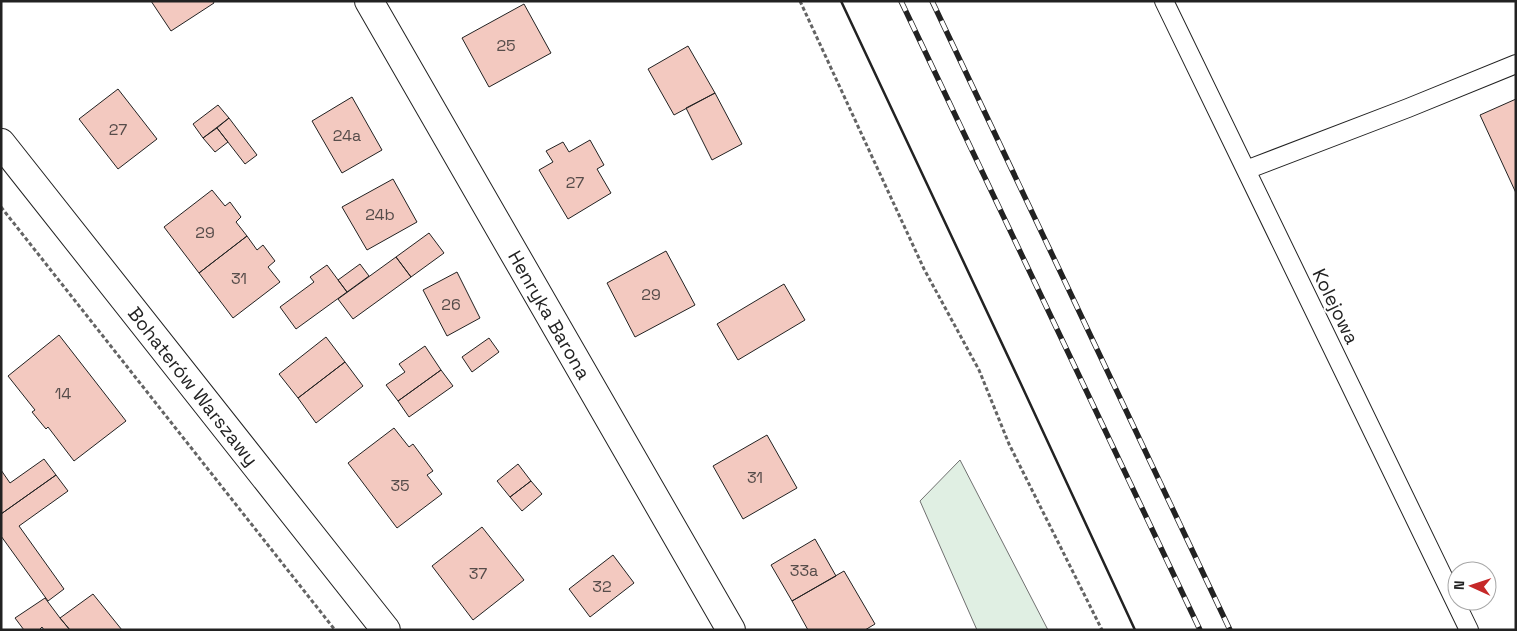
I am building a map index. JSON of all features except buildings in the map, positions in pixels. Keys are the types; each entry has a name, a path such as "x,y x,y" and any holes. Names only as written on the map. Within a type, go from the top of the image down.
{"street":[{"name":"Henryka Barona","path":"369,1 731,630"},
{"name":"Bohaterów Warszawy","path":"1,143 386,630"}],"lane":[{"name":"Kolejowa","path":"1164,1 1469,630"},
{"path":"1246,170 1516,64"}],"path":[{"path":"800,1 924,269 979,370 1009,444 1102,630"},
{"path":"1,207 335,630"}],"green space":[{"path":"960,460 1048,630 977,630 920,501"}],"railway":[{"path":"901,1 1200,630"},
{"path":"932,1 1230,630"}],"wall":[{"path":"841,1 1135,630"}]}
